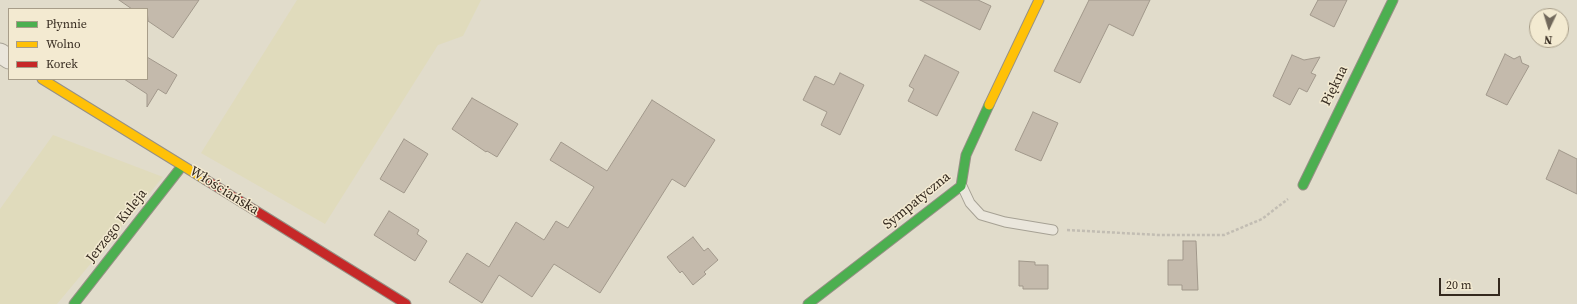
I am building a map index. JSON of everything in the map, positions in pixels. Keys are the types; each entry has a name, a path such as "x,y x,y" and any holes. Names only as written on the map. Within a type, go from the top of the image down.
{"street":[{"name":"Sympatyczna","path":"808,304 961,186 966,155 1039,0"},
{"name":"Piękna","path":"1303,185 1393,0"},
{"name":"Włościańska","path":"44,80 406,304"},
{"name":"Jerzego Kuleja","path":"74,304 182,166"}],"lane":[{"path":"961,186 970,203 980,215 1005,222 1053,230"}],"path":[{"path":"1053,230 1159,235 1224,235 1262,219 1284,203 1303,185"}],"shaded area":[{"path":"297,0 481,0 463,36 438,45 325,224 201,153"},
{"path":"53,135 163,177 57,304 0,304 0,209"}],"building":[{"path":"119,0 199,0 173,38 148,21 148,8 131,8"},
{"path":"920,0 978,0 991,6 980,30"},
{"path":"1089,0 1150,0 1133,36 1109,24 1080,83 1054,71"},
{"path":"1318,0 1347,0 1334,27 1310,15"},
{"path":"1505,54 1514,59 1520,56 1522,63 1529,66 1507,105 1486,95"},
{"path":"925,55 959,72 937,116 908,101 914,89 909,86"},
{"path":"1292,55 1304,60 1320,57 1311,73 1316,75 1307,92 1299,88 1290,105 1273,96"},
{"path":"148,58 177,75 166,94 158,89 147,107 147,94 126,80 148,80"},
{"path":"840,73 864,85 840,135 821,125 827,112 803,100 815,76 834,85"},
{"path":"472,98 518,124 497,157 487,151 486,152 452,129"},
{"path":"652,100 715,140 685,187 672,179 600,293 554,264 532,297 499,275 482,303 449,282 467,253 489,267 516,222 544,240 556,221 568,228 594,187 550,160 561,142 607,171"},
{"path":"1033,112 1058,123 1041,161 1015,150"},
{"path":"404,139 428,154 404,193 380,179"},
{"path":"1559,150 1577,159 1577,194 1546,179"},
{"path":"389,211 419,230 417,234 427,241 415,261 374,235"},
{"path":"693,237 704,251 708,248 718,260 704,272 706,274 693,285 682,271 680,273 667,257"},
{"path":"1183,241 1196,241 1198,290 1182,290 1182,285 1168,285 1168,260 1183,260"},
{"path":"1019,261 1035,262 1035,265 1048,265 1048,289 1023,289 1023,286 1019,286"}],"traffic: fast":[{"path":"1303,185 1393,0"},
{"path":"808,304 961,186 966,155 989,105"},
{"path":"74,304 182,166"}],"traffic: slow":[{"path":"989,105 1039,0"},
{"path":"44,80 206,180"}],"traffic: jam":[{"path":"206,180 406,304"}]}
